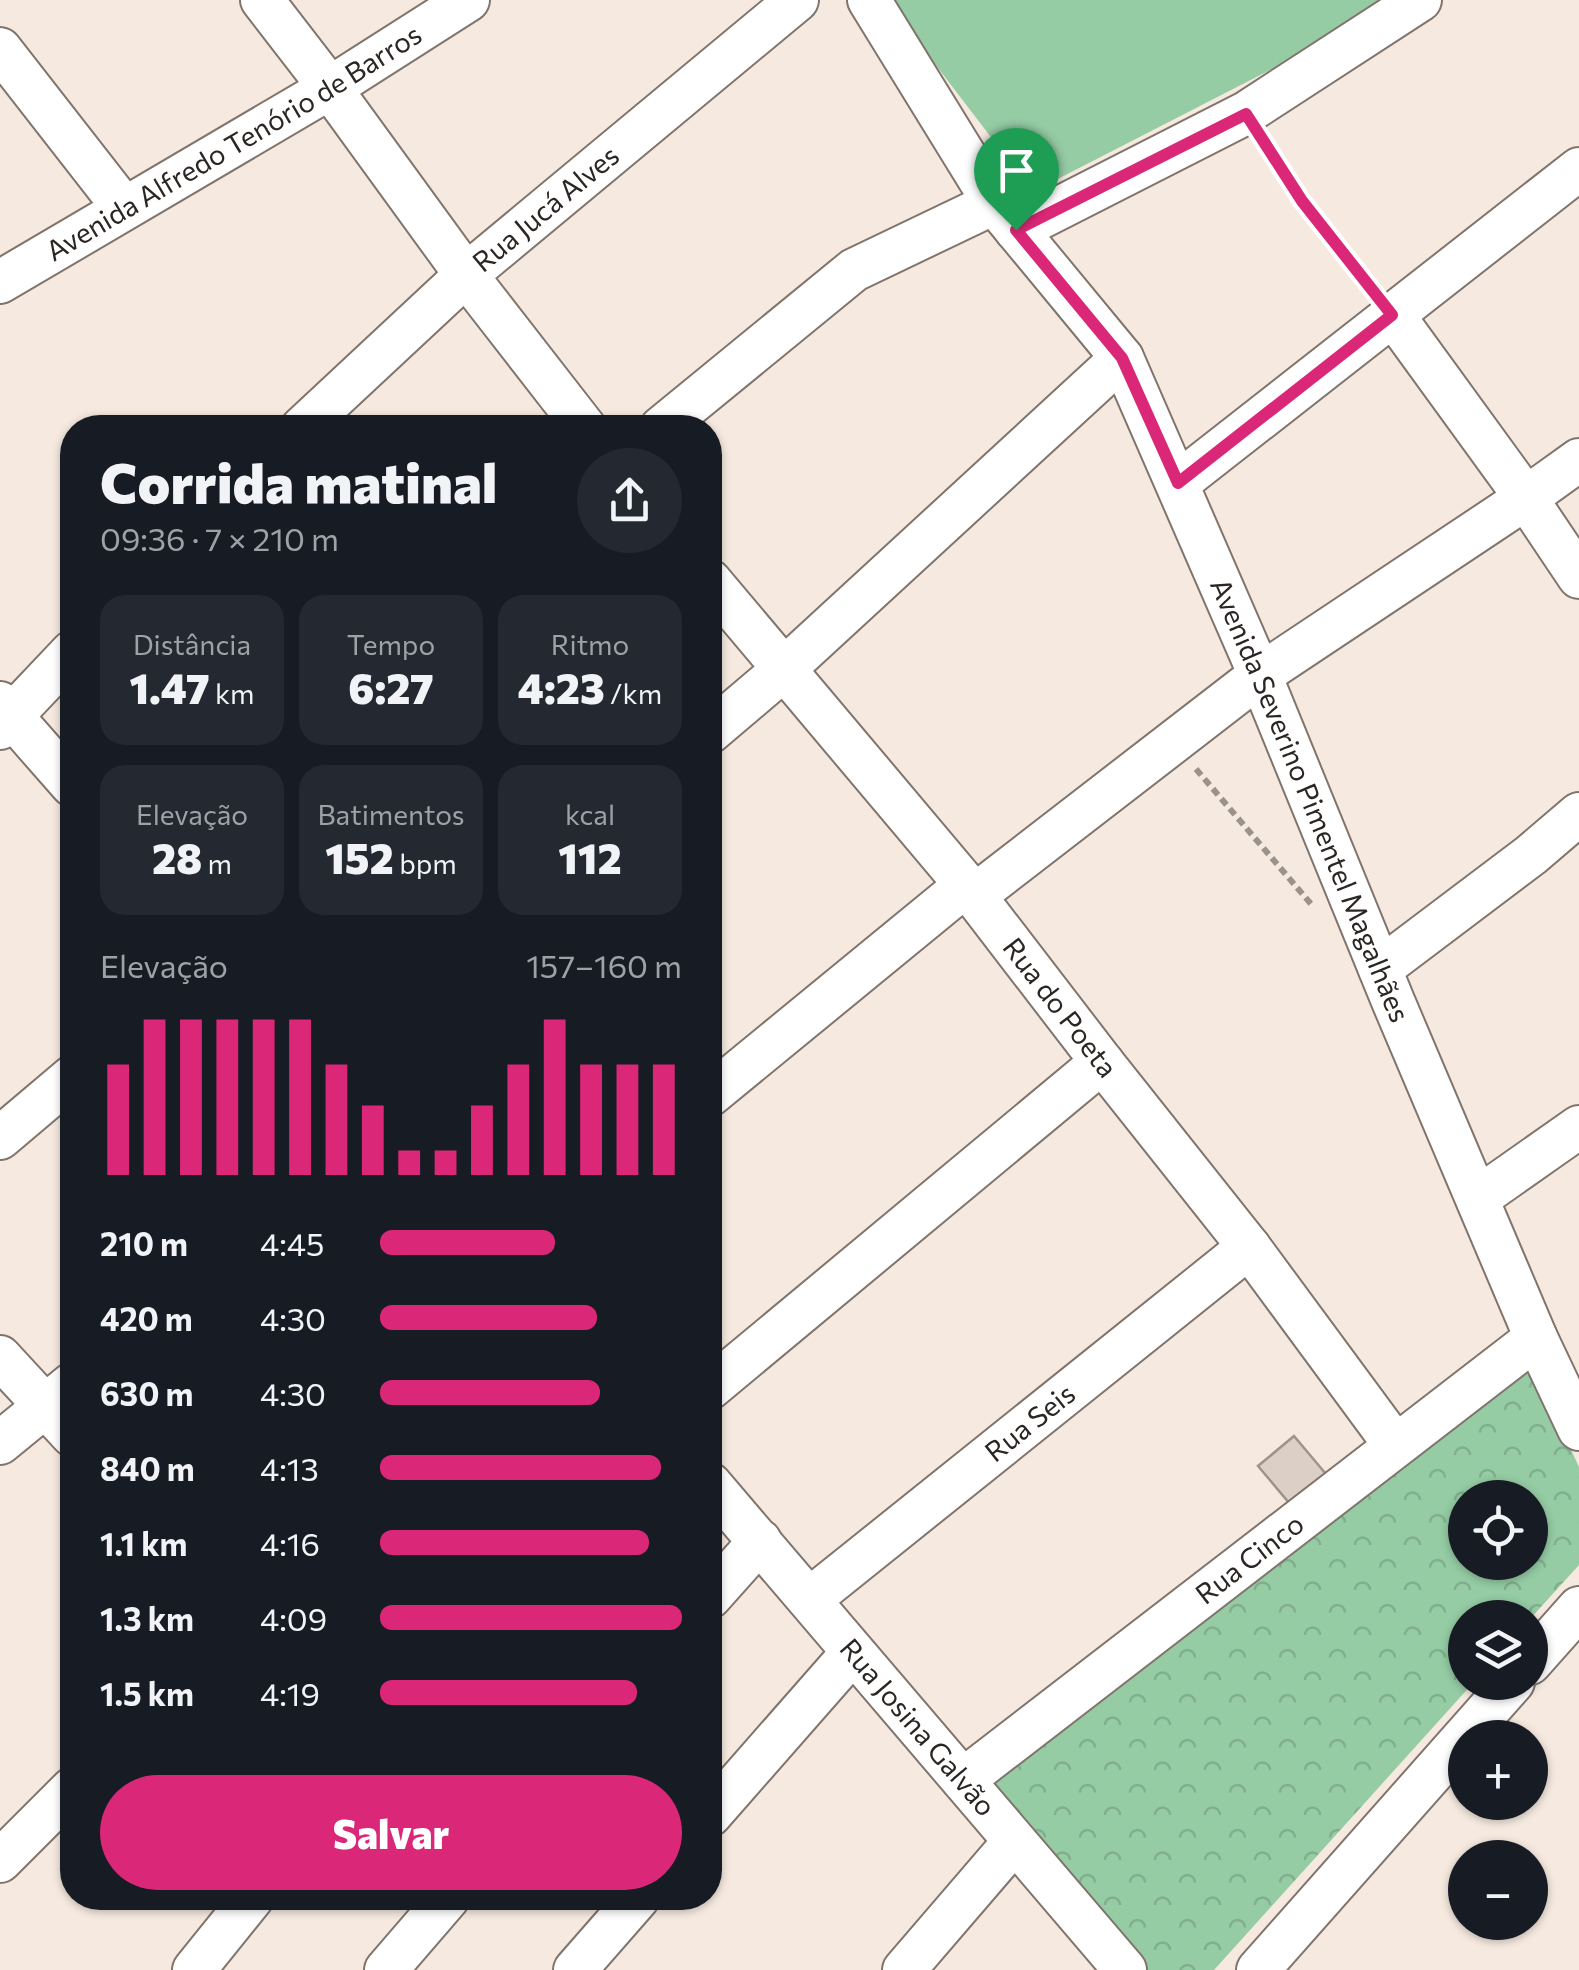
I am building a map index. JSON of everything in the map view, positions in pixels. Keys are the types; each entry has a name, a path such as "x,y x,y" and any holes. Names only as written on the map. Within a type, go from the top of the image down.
{"street":[{"path":"262,0 575,415"},
{"name":"Avenida Alfredo Tenório de Barros","path":"6,266 124,208 330,88 468,0"},
{"name":"Rua Jucá Alves","path":"316,415 466,275 796,0"},
{"name":"Avenida Severino Pimentel Magalhães","path":"869,0 1005,216 1122,358 1260,675 1536,1338 1579,1429"},
{"path":"677,415 854,270 1005,216 1246,114 1420,0"},
{"path":"0,48 124,208"},
{"path":"1178,483 1579,169"},
{"path":"1392,315 1579,577"},
{"path":"722,722 1122,358"},
{"path":"722,1086 971,890 1174,743 1260,675 1579,460"},
{"name":"Rua do Poeta","path":"722,596 971,890 1249,1248 1395,1445"},
{"path":"60,663 4,716 60,773"},
{"path":"1380,969 1579,814"},
{"path":"722,1378 1102,1062"},
{"path":"0,1138 60,1087"},
{"path":"1478,1198 1579,1127"},
{"name":"Rua Seis","path":"810,1599 1249,1248"},
{"name":"Rua Cinco","path":"963,1780 1536,1338"},
{"path":"0,1357 60,1406"},
{"path":"0,1442 60,1411"},
{"name":"Rua Josina Galvão","path":"722,1498 1125,1970"},
{"path":"722,1584 760,1541"},
{"path":"1548,1643 1579,1608"},
{"path":"722,1801 853,1652"},
{"path":"1258,1970 1497,1700"},
{"path":"0,1861 60,1801"},
{"path":"904,1970 1014,1842"},
{"path":"194,1970 242,1910"},
{"path":"386,1970 438,1910"},
{"path":"575,1970 628,1910"}],"path":[{"path":"1246,114 1302,201 1392,315"},
{"path":"1174,743 1316,910"}],"green space":[{"path":"886,0 1406,0 1050,183 1026,183"},
{"path":"1530,1361 1579,1467 1579,1565 1547,1600 1448,1600 1448,1700 1458,1700 1214,1970 1129,1970 985,1776"}],"building":[{"path":"1294,1436 1326,1474 1290,1504 1258,1466"}],"route":[{"path":"1246,114 1302,201 1392,315 1178,483 1122,358 1016,230 1246,114"}]}
